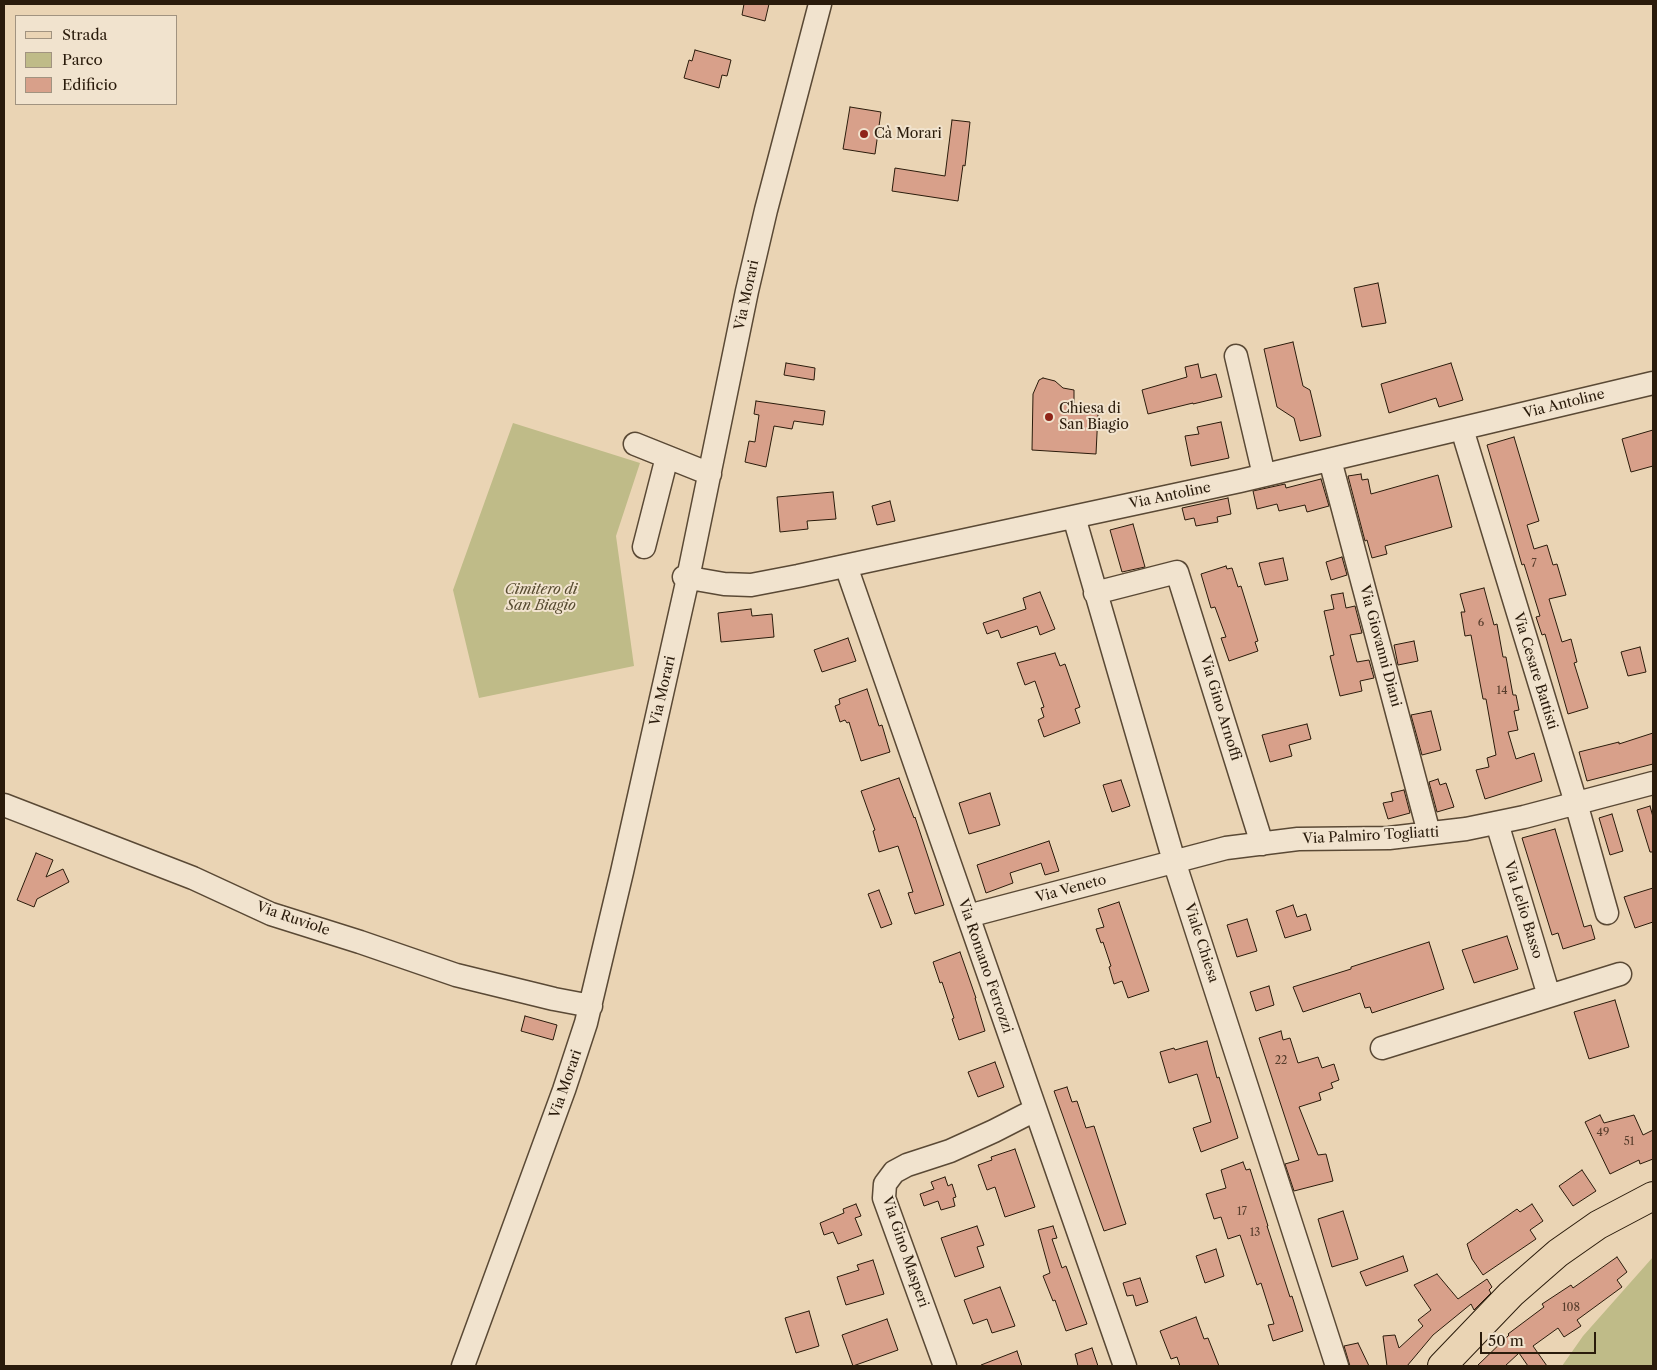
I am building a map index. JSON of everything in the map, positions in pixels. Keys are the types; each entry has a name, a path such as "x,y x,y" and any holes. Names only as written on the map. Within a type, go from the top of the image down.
{"main road":[{"path":"1442,1366 1512,1294 1558,1253 1598,1225 1653,1196"}],"street":[{"name":"Via Morari","path":"463,1366 564,1090 591,1006 710,474 766,210 820,4"},
{"path":"1236,356 1264,475"},
{"name":"Via Antoline","path":"686,578 724,584 750,585 846,566 1264,475 1653,383"},
{"name":"Via Cesare Battisti","path":"1462,429 1576,803 1607,913"},
{"path":"635,444 710,474"},
{"path":"644,547 668,458"},
{"name":"Via Giovanni Diani","path":"1330,460 1429,833"},
{"name":"Viale Chiesa","path":"1074,517 1174,861 1338,1366"},
{"name":"Via Romano Ferrozzi","path":"846,566 1124,1366"},
{"name":"Via Gino Arnoffi","path":"1095,593 1177,572 1262,844"},
{"name":"Via Palmiro Togliatti","path":"1174,861 1226,848 1298,839 1389,838 1466,829 1497,823 1653,783"},
{"name":"Via Ruviole","path":"4,805 193,878 271,914 456,975 591,1006"},
{"name":"Via Lelio Basso","path":"1497,823 1549,996"},
{"name":"Via Veneto","path":"968,916 1174,861"},
{"path":"1382,1048 1620,974"},
{"name":"Via Gino Masperi","path":"944,1366 884,1198 885,1184 894,1172 907,1165 950,1151 1035,1110"}],"green space":[{"name":"Cimitero di San Biagio","path":"513,423 640,463 616,536 634,666 479,698 453,590"},
{"path":"1653,1257 1653,1366 1562,1366 1583,1336"}],"building":[{"path":"744,4 769,4 765,21 742,15"},
{"path":"695,50 731,60 727,76 722,75 719,88 684,78 689,60 692,61"},
{"path":"850,107 881,112 875,154 843,149"},
{"path":"952,120 970,122 965,166 963,165 958,201 892,191 895,168 945,176"},
{"path":"1378,283 1386,323 1362,327 1354,288"},
{"path":"1293,342 1303,386 1310,390 1321,436 1300,441 1294,418 1277,407 1264,349"},
{"path":"786,363 815,368 814,380 784,375"},
{"path":"1451,363 1463,400 1439,407 1436,398 1389,413 1381,384"},
{"path":"1198,364 1201,378 1216,374 1222,397 1148,414 1142,390 1187,377 1185,367"},
{"name":"Chiesa di San Biagio","path":"1043,378 1055,381 1063,388 1074,390 1074,413 1098,413 1096,454 1032,450 1033,394 1039,380"},
{"path":"756,401 825,411 823,425 794,421 792,429 774,426 766,467 745,462 749,441 755,442 759,415 754,414"},
{"path":"1221,422 1229,458 1191,466 1185,436 1199,434 1197,427"},
{"path":"1653,430 1653,466 1631,472 1622,439"},
{"path":"1514,437 1539,521 1527,525 1534,549 1547,545 1553,565 1557,564 1566,595 1549,599 1562,642 1571,639 1577,662 1574,663 1588,708 1568,714 1545,634 1542,635 1536,617 1540,616 1524,564 1522,565 1487,445"},
{"path":"1361,474 1362,480 1368,479 1371,494 1438,475 1452,527 1385,546 1387,554 1372,558 1367,540 1365,541 1348,476"},
{"path":"1321,479 1329,506 1307,512 1305,505 1279,511 1277,504 1257,509 1253,491 1285,484 1286,488"},
{"path":"833,492 836,519 807,521 808,529 780,532 777,497"},
{"path":"1228,498 1231,514 1217,517 1218,522 1196,526 1194,518 1185,520 1182,508"},
{"path":"890,501 895,521 877,525 872,506"},
{"path":"1133,524 1145,567 1122,572 1110,530"},
{"path":"1342,557 1347,575 1331,580 1326,562"},
{"path":"1283,558 1288,580 1265,585 1259,563"},
{"path":"1226,566 1227,569 1232,568 1238,587 1241,586 1258,641 1255,642 1258,651 1229,661 1221,638 1226,637 1215,607 1211,608 1201,574"},
{"path":"1484,588 1494,625 1497,624 1503,657 1506,657 1513,695 1516,695 1519,710 1514,711 1518,730 1508,732 1516,759 1534,753 1542,781 1485,799 1476,770 1489,767 1487,758 1496,755 1486,699 1483,699 1471,635 1465,636 1461,612 1465,612 1460,594"},
{"path":"1040,592 1055,629 1040,635 1037,626 1001,638 998,630 987,634 983,623 1026,609 1023,598"},
{"path":"1343,593 1346,608 1355,606 1362,633 1350,635 1357,662 1369,660 1374,678 1360,681 1362,691 1340,696 1330,656 1334,655 1324,611 1334,609 1331,595"},
{"path":"751,609 752,616 772,614 774,637 721,642 718,613"},
{"path":"848,638 856,661 822,672 814,650"},
{"path":"1414,641 1418,661 1398,665 1394,645"},
{"path":"1640,647 1646,672 1628,676 1621,652"},
{"path":"1055,653 1060,666 1065,664 1080,707 1075,709 1080,723 1044,737 1038,720 1044,717 1041,708 1044,707 1035,681 1025,685 1017,663"},
{"path":"867,689 879,726 882,725 890,752 861,761 849,722 847,723 845,720 840,722 835,706 840,704 839,699"},
{"path":"1431,711 1441,750 1422,755 1411,715"},
{"path":"1307,724 1311,739 1289,745 1292,756 1270,762 1262,735"},
{"path":"1653,733 1653,764 1587,781 1579,752 1619,742 1619,744"},
{"path":"899,778 915,817 944,905 915,914 908,893 913,892 898,846 879,852 873,831 875,830 861,791"},
{"path":"1438,779 1440,785 1446,783 1454,807 1437,812 1429,782"},
{"path":"1121,780 1130,806 1112,812 1103,785"},
{"path":"1404,790 1410,813 1388,819 1383,803 1393,801 1391,793"},
{"path":"990,793 1000,825 969,834 959,803"},
{"path":"1650,806 1653,817 1653,852 1650,852 1637,810"},
{"path":"1612,814 1623,851 1610,855 1599,818"},
{"path":"1555,829 1584,927 1591,925 1595,939 1563,949 1558,933 1552,935 1522,838"},
{"path":"1049,841 1059,871 1045,875 1041,863 1010,873 1013,883 986,893 977,865"},
{"path":"36,853 53,860 46,877 63,869 69,882 37,899 34,907 17,900"},
{"path":"1653,888 1653,922 1635,928 1624,897"},
{"path":"879,890 892,924 881,928 868,894"},
{"path":"1119,902 1149,991 1128,998 1122,981 1114,984 1109,967 1111,966 1103,942 1101,943 1096,929 1104,927 1098,909"},
{"path":"1293,905 1297,917 1306,914 1311,930 1285,938 1276,911"},
{"path":"1247,919 1257,951 1237,957 1227,925"},
{"path":"1507,936 1518,969 1474,983 1462,950"},
{"path":"1429,942 1444,989 1372,1013 1370,1007 1365,1008 1360,993 1303,1012 1293,987"},
{"path":"960,952 985,1031 959,1040 942,982 940,983 933,962"},
{"path":"1269,986 1274,1005 1256,1011 1250,992"},
{"path":"1615,1000 1629,1047 1589,1059 1574,1012"},
{"path":"525,1016 557,1025 553,1040 521,1031"},
{"path":"1281,1031 1283,1040 1290,1038 1298,1063 1318,1057 1322,1068 1334,1064 1339,1080 1331,1083 1333,1088 1319,1093 1321,1100 1299,1107 1318,1155 1326,1154 1333,1181 1294,1191 1285,1164 1299,1160 1259,1038"},
{"path":"1207,1041 1217,1078 1219,1077 1238,1138 1201,1152 1193,1128 1211,1122 1197,1074 1169,1083 1160,1052"},
{"path":"995,1062 1004,1087 978,1097 968,1072"},
{"path":"1067,1087 1072,1102 1077,1101 1086,1128 1094,1126 1126,1224 1104,1231 1054,1091"},
{"path":"1600,1115 1604,1123 1634,1115 1643,1135 1653,1130 1653,1159 1640,1164 1639,1160 1610,1174 1585,1122"},
{"path":"1015,1149 1035,1207 1005,1217 995,1187 987,1190 978,1165 992,1160 991,1157"},
{"path":"1243,1162 1246,1170 1250,1169 1290,1297 1292,1296 1303,1331 1273,1341 1268,1325 1274,1324 1261,1283 1257,1285 1240,1235 1228,1239 1221,1217 1214,1219 1206,1194 1226,1188 1221,1170"},
{"path":"1582,1170 1596,1191 1573,1206 1559,1186"},
{"path":"945,1177 948,1186 952,1184 956,1197 953,1198 955,1206 941,1210 938,1201 924,1206 920,1194 934,1189 931,1182"},
{"path":"856,1204 861,1216 855,1218 862,1235 838,1244 833,1232 824,1235 820,1223 844,1213 843,1209"},
{"path":"1532,1204 1543,1221 1530,1230 1536,1239 1483,1275 1472,1259 1467,1244 1517,1209 1520,1212"},
{"path":"1343,1211 1358,1259 1332,1267 1318,1219"},
{"path":"977,1226 984,1245 977,1247 984,1267 955,1277 941,1238"},
{"path":"1053,1226 1057,1238 1052,1239 1062,1268 1066,1266 1087,1324 1066,1331 1055,1300 1053,1301 1043,1276 1050,1273 1038,1230"},
{"path":"1216,1249 1224,1276 1205,1283 1196,1256"},
{"path":"1403,1256 1408,1271 1366,1286 1360,1272"},
{"path":"1617,1257 1627,1272 1617,1280 1622,1287 1577,1320 1581,1326 1564,1337 1558,1328 1533,1346 1547,1366 1528,1366 1519,1353 1505,1366 1477,1366 1508,1334 1544,1307 1542,1304 1571,1285 1573,1288"},
{"path":"873,1260 884,1294 846,1305 837,1277 859,1270 857,1265"},
{"path":"1437,1274 1458,1299 1487,1279 1492,1287 1489,1290 1491,1293 1474,1310 1471,1304 1433,1335 1407,1366 1387,1366 1383,1336 1395,1335 1399,1348 1423,1326 1418,1320 1431,1310 1414,1285"},
{"path":"1140,1278 1148,1302 1136,1306 1133,1295 1127,1296 1123,1283"},
{"path":"1000,1287 1015,1326 992,1333 987,1319 973,1324 964,1300"},
{"path":"809,1311 819,1346 796,1353 785,1318"},
{"path":"1196,1317 1204,1339 1208,1338 1219,1366 1180,1366 1177,1357 1171,1359 1160,1331"},
{"path":"887,1319 898,1350 853,1366 842,1335"},
{"path":"1358,1343 1369,1366 1350,1366 1344,1346"},
{"path":"1092,1348 1098,1366 1078,1366 1075,1354"},
{"path":"1017,1351 1022,1366 981,1366 981,1365"}],"place":[{"name":"Cà Morari","path":"864,134"},
{"name":"Chiesa di San Biagio","path":"1049,417"}]}
